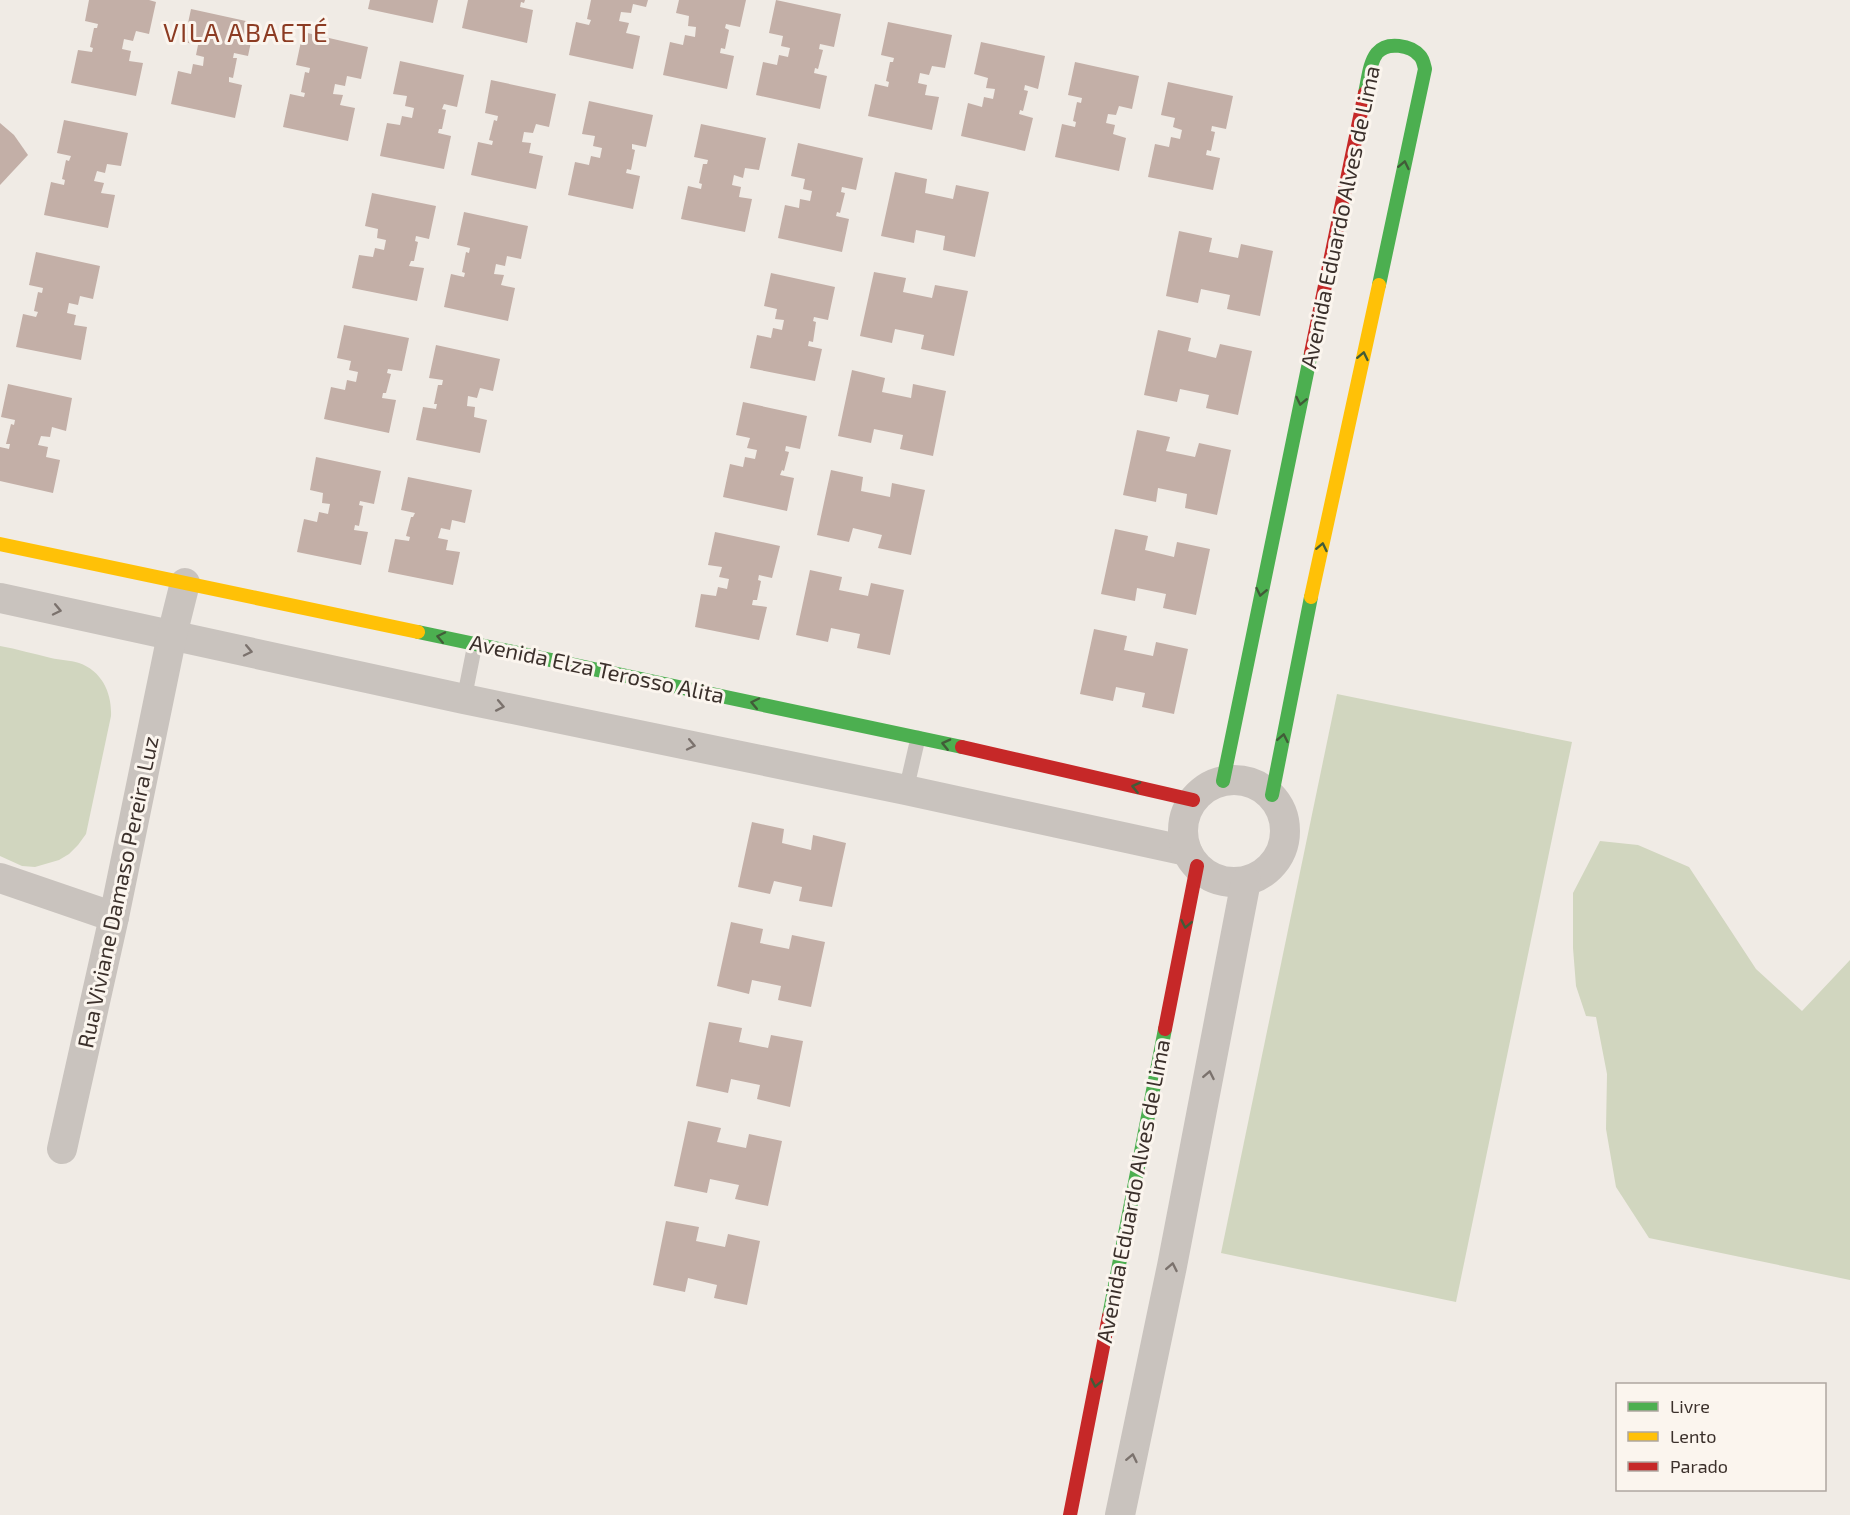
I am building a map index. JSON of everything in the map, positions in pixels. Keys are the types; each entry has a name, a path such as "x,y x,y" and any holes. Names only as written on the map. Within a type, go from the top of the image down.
{"street":[{"name":"Avenida Eduardo Alves de Lima","path":"1223,780 1371,67 1374,57 1380,50 1387,46 1395,46 1419,55 1425,69 1306,616 1272,795"},
{"name":"Avenida Elza Terosso Alita","path":"0,544 918,738 1193,800"},
{"name":"Rua Viviane Damaso Pereira Luz","path":"62,1149 185,583"},
{"path":"0,598 464,699 906,790 1192,859"},
{"path":"1240,779 1257,784 1272,795 1281,810 1286,828 1284,845 1275,861 1263,874 1246,881 1228,882 1212,877 1192,859 1183,834 1185,816 1193,800 1206,788 1223,780 1240,779"},
{"name":"Avenida Eduardo Alves de Lima","path":"1070,1515 1192,859"},
{"path":"0,878 114,916"},
{"path":"1120,1515 1172,1266 1246,881"}],"lane":[{"path":"464,699 475,644"},
{"path":"906,790 918,738"}],"green space":[{"path":"0,646 76,662 87,667 99,677 110,699 111,716 86,834 69,854 59,860 35,867 22,866 0,856"},
{"path":"1337,694 1572,742 1456,1302 1221,1253"},
{"path":"1600,841 1638,845 1689,867 1756,969 1802,1011 1850,960 1850,1280 1649,1238 1616,1187 1606,1129 1607,1074 1596,1017 1586,1016 1576,986 1573,948 1573,893"}],"building":[{"path":"89,0 156,2 149,34 136,31 133,41 124,39 122,49 131,51 129,61 143,63 136,96 71,83 78,50 92,52 93,48 90,47 94,28 97,28 98,24 85,21"},
{"path":"370,0 438,0 433,23 368,9"},
{"path":"468,0 525,0 524,3 521,2 520,7 533,10 527,43 462,28"},
{"path":"591,0 648,0 646,7 633,4 631,13 621,12 619,21 629,23 626,33 640,36 633,69 569,55 576,22 589,25 591,20 587,19"},
{"path":"679,0 746,0 740,27 726,24 725,28 729,30 725,49 721,48 720,53 734,56 727,89 663,75 670,42 683,45 685,35 695,37 696,27 688,26 689,16 676,13"},
{"path":"776,0 841,14 834,47 820,44 819,49 823,50 818,69 815,68 814,73 827,76 820,109 756,95 763,62 777,65 779,55 788,57 790,48 781,46 783,36 769,33"},
{"path":"191,9 255,23 248,56 234,53 233,58 237,58 233,78 229,77 229,82 242,85 235,118 171,104 178,71 191,74 193,64 203,66 204,57 196,55 198,45 184,42"},
{"path":"888,22 952,35 945,68 932,66 929,75 920,73 918,83 927,85 925,95 939,97 932,130 868,116 875,84 888,87 889,82 886,81 890,62 893,62 894,58 881,55"},
{"path":"303,32 368,47 361,79 347,76 345,86 335,84 333,94 343,95 340,105 355,108 348,141 283,127 290,94 304,97 305,93 301,92 305,72 309,73 310,68 296,65"},
{"path":"981,42 1045,56 1038,89 1025,85 1024,90 1028,91 1023,111 1020,110 1019,114 1033,118 1025,151 961,136 968,103 982,107 984,97 993,99 995,89 986,88 988,78 974,74"},
{"path":"400,61 464,75 457,107 444,104 442,109 446,110 442,129 439,129 438,133 451,136 444,169 380,156 387,123 400,125 402,116 412,118 414,108 405,106 407,96 393,94"},
{"path":"1075,62 1139,76 1132,109 1119,106 1116,115 1108,114 1106,123 1115,125 1113,134 1126,138 1119,171 1055,157 1062,124 1075,127 1076,122 1073,121 1077,102 1081,103 1082,98 1068,95"},
{"path":"491,80 556,94 549,127 536,124 533,133 524,132 522,142 531,143 529,153 543,156 536,189 471,175 478,142 492,145 493,141 489,140 494,120 497,121 498,116 485,113"},
{"path":"1168,82 1233,96 1226,129 1212,126 1211,131 1215,132 1211,151 1207,150 1206,155 1220,158 1213,190 1148,177 1155,144 1169,147 1171,137 1180,139 1182,130 1173,127 1175,118 1161,115"},
{"path":"589,101 653,115 646,147 632,144 632,149 635,150 631,170 627,169 626,173 640,176 633,209 568,195 575,162 589,165 591,156 600,158 602,148 593,146 595,136 582,134"},
{"path":"64,120 128,133 121,166 107,164 105,173 97,171 94,181 104,183 101,193 115,195 108,228 44,215 51,182 64,185 65,180 62,179 66,160 69,161 71,156 57,153"},
{"path":"0,123 14,135 28,155 0,185"},
{"path":"701,124 766,138 759,170 745,168 743,178 734,175 732,185 741,187 739,197 752,199 745,232 681,219 688,186 701,189 702,184 699,183 703,164 707,164 708,160 694,157"},
{"path":"798,143 863,158 856,190 842,187 841,192 845,193 840,213 837,212 836,216 849,219 842,252 778,238 785,205 799,208 800,199 810,201 812,191 803,189 805,179 791,176"},
{"path":"895,172 927,179 925,193 953,199 956,185 989,192 975,257 943,250 945,236 916,230 914,243 881,236"},
{"path":"372,193 436,206 429,239 416,236 415,241 418,242 414,261 411,261 409,266 424,268 417,301 352,288 359,255 373,257 375,248 384,250 386,240 377,238 378,229 365,226"},
{"path":"464,212 528,226 521,259 507,256 505,266 496,264 494,274 504,275 501,285 515,288 508,321 444,307 451,274 464,277 465,273 462,272 466,252 469,253 470,248 457,245"},
{"path":"1179,231 1212,238 1209,252 1238,258 1241,244 1273,251 1260,316 1227,309 1230,295 1201,289 1198,303 1166,296"},
{"path":"36,252 100,266 93,299 80,296 78,305 69,303 67,313 76,315 74,325 87,327 81,360 16,347 23,314 36,317 38,312 34,311 38,292 42,293 43,288 29,285"},
{"path":"874,272 906,278 903,292 932,298 935,285 968,291 954,356 921,349 924,335 895,329 892,343 860,336"},
{"path":"771,273 835,287 828,320 814,317 813,321 816,322 813,342 809,341 808,346 822,349 815,381 750,368 757,335 771,338 773,328 782,330 784,320 775,319 777,309 764,306"},
{"path":"344,325 409,338 402,371 388,369 387,373 391,374 386,393 383,393 382,398 396,400 389,433 324,419 331,387 345,390 347,380 356,382 358,372 349,370 351,361 337,358"},
{"path":"1158,330 1191,338 1188,351 1216,358 1220,344 1252,351 1238,415 1206,408 1209,395 1180,389 1177,402 1144,395"},
{"path":"436,345 500,359 493,391 480,388 477,398 468,396 467,406 475,407 474,417 487,420 480,453 416,440 423,407 436,409 437,404 434,404 438,385 442,385 443,380 429,378"},
{"path":"852,370 885,378 882,392 911,398 913,384 946,391 933,456 900,449 903,435 874,429 871,443 838,436"},
{"path":"8,384 72,398 66,431 52,427 50,437 41,436 38,445 48,447 46,457 60,460 53,493 0,481 0,447 9,449 10,444 6,444 11,424 14,425 15,420 1,417"},
{"path":"743,402 807,416 800,449 786,446 785,451 789,452 784,471 782,470 780,475 794,478 787,511 723,497 730,464 743,467 745,457 755,459 757,450 747,448 750,438 736,435"},
{"path":"1137,430 1170,437 1166,451 1195,457 1199,443 1231,450 1217,515 1185,508 1187,494 1158,488 1156,502 1123,495"},
{"path":"316,457 381,471 374,504 360,501 359,505 363,506 359,526 355,525 354,530 368,532 361,565 297,552 304,519 317,522 319,512 328,514 330,504 322,503 323,493 310,490"},
{"path":"831,470 863,477 861,491 890,497 892,483 925,490 911,555 878,548 882,535 853,528 849,542 817,535"},
{"path":"408,477 472,490 465,523 452,520 450,530 441,528 438,538 448,540 446,550 460,552 453,585 388,572 395,539 409,541 410,537 406,536 411,517 415,513 401,510"},
{"path":"1115,529 1148,536 1145,550 1174,557 1177,542 1210,549 1196,615 1163,608 1166,594 1137,588 1135,601 1101,594"},
{"path":"715,532 780,546 772,578 759,575 758,580 761,581 757,600 753,600 752,605 767,607 759,640 695,627 701,594 716,596 718,587 727,589 729,579 719,577 722,567 708,565"},
{"path":"810,570 842,577 839,590 868,596 871,583 904,590 890,655 857,648 860,634 831,628 828,642 796,635"},
{"path":"1094,629 1127,636 1124,650 1153,656 1156,642 1188,649 1174,714 1142,707 1145,693 1116,687 1113,701 1080,694"},
{"path":"752,822 784,829 782,843 811,850 813,835 846,843 832,907 799,901 802,887 774,881 770,894 738,887"},
{"path":"731,922 763,929 760,943 789,949 792,935 825,942 811,1007 778,1000 781,986 752,980 749,994 717,986"},
{"path":"709,1022 742,1028 739,1042 768,1048 771,1035 803,1041 790,1107 757,1099 760,1085 731,1079 728,1093 696,1086"},
{"path":"688,1121 721,1128 717,1142 746,1148 749,1134 782,1141 768,1206 735,1199 739,1185 710,1179 707,1193 674,1186"},
{"path":"666,1221 699,1227 696,1241 725,1247 728,1234 760,1241 747,1305 714,1298 717,1285 688,1278 685,1292 653,1285"}],"traffic: fast":[{"path":"1365,93 1372,62 1381,49 1393,46 1405,47 1421,57 1425,69 1379,285"},
{"path":"1223,781 1311,353"},
{"path":"1272,795 1311,597"},
{"path":"418,632 962,747"},
{"path":"1109,1316 1165,1029"}],"traffic: slow":[{"path":"1311,597 1379,285"},
{"path":"0,544 418,632"}],"traffic: jam":[{"path":"1311,353 1365,93"},
{"path":"962,747 1193,800"},
{"path":"1165,1029 1197,866"},
{"path":"1070,1515 1109,1316"}],"district":[{"name":"VILA ABAETÉ","path":"246,33"}]}
